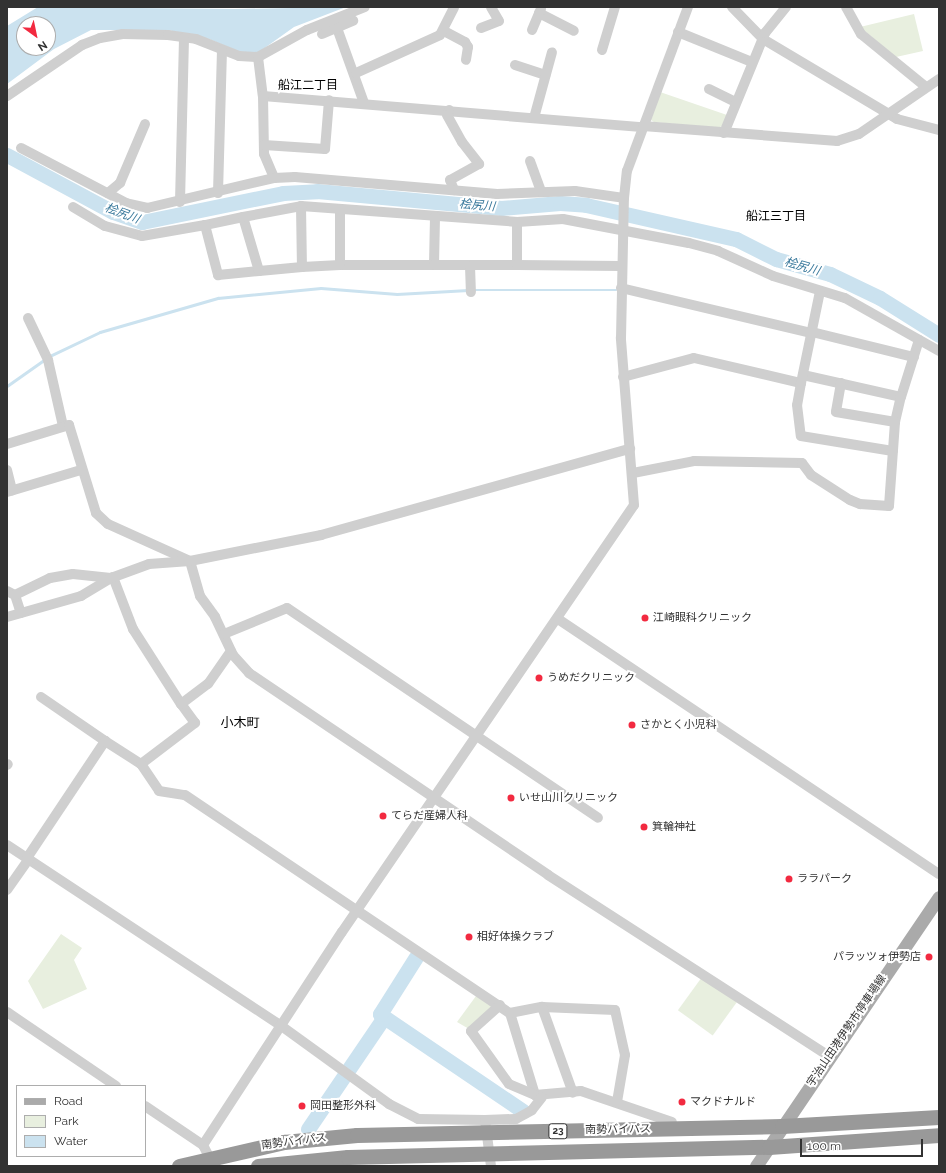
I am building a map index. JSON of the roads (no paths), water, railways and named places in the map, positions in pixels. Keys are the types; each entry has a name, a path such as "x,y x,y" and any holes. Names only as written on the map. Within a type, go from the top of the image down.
{"highway":[{"name":"南勢バイパス","path":"179,1166 206,1151 315,1139 485,1126 782,1126 939,1117"},
{"name":"南勢バイパス","path":"258,1166 348,1157 486,1152 769,1147 939,1135"}],"main road":[{"name":"宇治山田港伊勢市停車場線","path":"756,1166 829,1056 939,897"}],"street":[{"path":"7,96 91,41 123,34 184,38 222,50 258,57 301,33 365,7"},
{"path":"356,73 421,46 444,31 454,7"},
{"path":"481,28 499,21 491,7"},
{"path":"602,50 615,7"},
{"path":"732,7 763,39 904,122 939,130"},
{"path":"724,133 752,62 763,39 786,7"},
{"path":"846,7 861,34 926,87"},
{"path":"146,1107 206,1151 280,1025 357,911 437,798 634,505 633,473 623,377 621,229 624,199 627,171 678,32 684,8"},
{"path":"532,30 540,10 574,31"},
{"path":"322,34 353,22"},
{"path":"337,28 356,73 364,103"},
{"path":"444,31 465,42 468,47 466,60"},
{"path":"678,32 752,62"},
{"path":"180,202 184,38"},
{"path":"218,193 222,50"},
{"path":"534,118 552,52"},
{"path":"258,57 263,96 264,145 274,178"},
{"path":"515,65 545,75"},
{"path":"263,96 836,141 859,134 888,112 939,79"},
{"path":"709,89 736,102"},
{"path":"264,145 325,149 329,100"},
{"path":"449,110 447,115 462,142 479,164 450,180 454,190"},
{"path":"108,194 118,186 145,124"},
{"path":"21,148 128,204 147,208 180,202 274,178 322,177 501,194 575,191 624,199"},
{"path":"530,161 541,192"},
{"path":"118,186 128,204"},
{"path":"301,206 302,266"},
{"path":"73,207 105,226 142,236 205,226 301,206 517,222 556,218 621,229 705,247 773,276 845,298 939,351"},
{"path":"340,209 340,265"},
{"path":"243,217 258,271"},
{"path":"434,265 435,217"},
{"path":"517,222 517,265"},
{"path":"205,226 218,275 302,266 340,265 621,266"},
{"path":"470,266 471,289"},
{"path":"621,288 914,356"},
{"path":"820,291 797,405 801,436 893,451"},
{"path":"28,318 47,358 63,426"},
{"path":"633,473 694,461 802,463 811,475 850,500 860,504 889,506 895,422 901,397 919,340"},
{"path":"623,377 694,358 802,379 841,383 901,397"},
{"path":"841,383 836,412 895,422"},
{"path":"7,444 63,426 70,426 81,470 96,513 108,524 190,562 200,596 224,634 231,651 249,673 437,798 548,875 829,1056"},
{"path":"7,617 81,596 112,578 148,564 190,562 321,535 630,449"},
{"path":"7,470 10,491 81,470"},
{"path":"21,613 11,593 50,578 73,574 112,578"},
{"path":"112,578 133,629 181,704 195,723 141,764"},
{"path":"224,634 287,608 598,818"},
{"path":"558,619 939,874"},
{"path":"181,704 208,684 231,651"},
{"path":"7,845 280,1025 356,1078 389,1104 418,1119 485,1126 516,1119 532,1110 538,1096 510,1013 185,795 159,791 141,764 41,697"},
{"path":"7,890 105,740"},
{"path":"500,1005 472,1031 509,1084 538,1096 581,1091 672,1122"},
{"path":"510,1013 542,1007 615,1010 625,1055 617,1102"},
{"path":"542,1007 573,1092"},
{"path":"7,1012 115,1085"},
{"path":"485,1126 486,1152 491,1166"}],"water":[{"path":"38,7 235,9 346,7 294,27 259,52 240,52 209,39 168,30 91,30 56,48 56,16 23,16"},
{"path":"16,20 16,56 45,56 7,84 7,26"}],"waterway":[{"name":"桧尻川","path":"7,155 113,212 142,222 283,193 317,191 501,208 560,203 586,205 736,239 776,259 830,274 880,298 939,335"},
{"path":"50,356 100,332 218,298 321,288 397,294 468,290"},
{"path":"473,290 616,290"},
{"path":"7,386 44,360"},
{"path":"308,1129 384,1017 380,1014 416,957"},
{"path":"384,1017 523,1111"}],"place":[{"name":"江崎眼科クリニック","path":"645,618"},
{"name":"うめだクリニック","path":"539,678"},
{"name":"さかとく小児科","path":"632,725"},
{"name":"いせ山川クリニック","path":"511,798"},
{"name":"てらだ産婦人科","path":"383,816"},
{"name":"箕輪神社","path":"644,827"},
{"name":"ララパーク","path":"789,879"},
{"name":"相好体操クラブ","path":"469,937"},
{"name":"パラッツォ伊勢店","path":"929,957"},
{"name":"マクドナルド","path":"682,1102"},
{"name":"岡田整形外科","path":"302,1106"}],"district":[{"name":"船江二丁目","path":"308,86"},
{"name":"船江三丁目","path":"776,217"},
{"name":"小木町","path":"240,723"}]}
